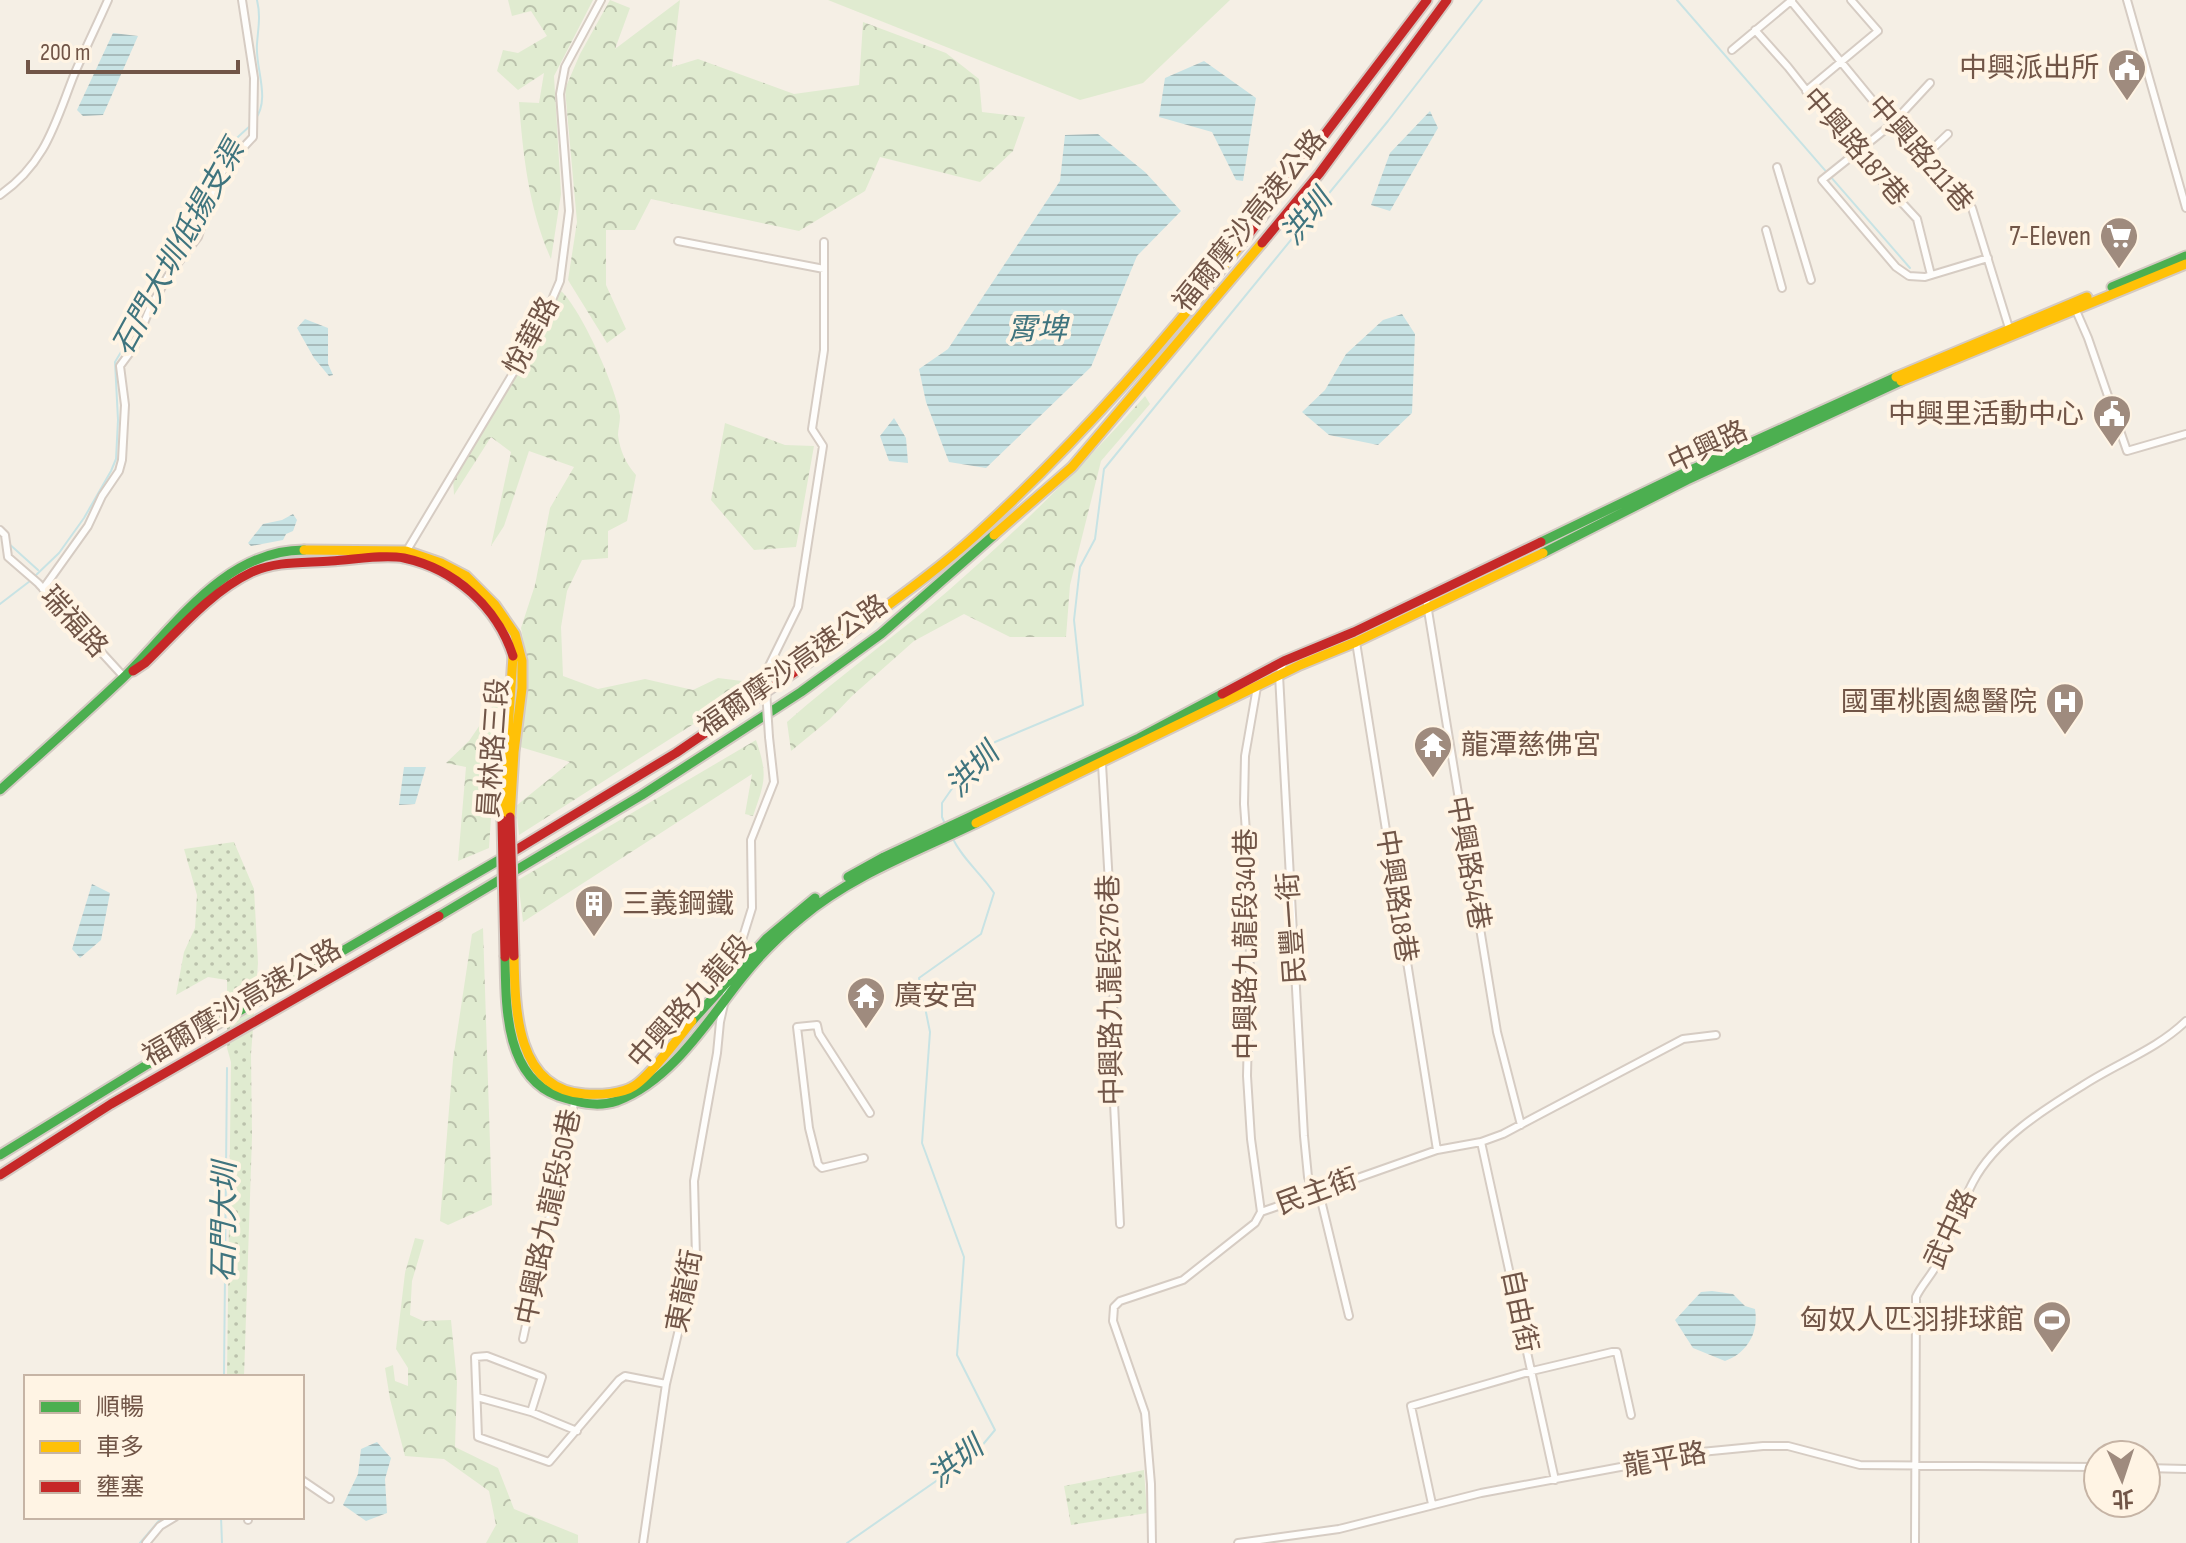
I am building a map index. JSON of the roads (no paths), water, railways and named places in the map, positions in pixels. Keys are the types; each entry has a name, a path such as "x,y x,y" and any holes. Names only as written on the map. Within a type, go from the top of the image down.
{"main road":[{"name":"福爾摩沙高速公路","path":"0,1155 101,1091 459,885 727,720 866,623 975,536 1059,455 1139,370 1304,166 1427,0"},
{"name":"福爾摩沙高速公路","path":"0,1175 111,1104 514,873 711,752 881,634 1072,467 1319,174 1447,0"},
{"name":"中興路","path":"1256,676 1284,661 1427,603 1603,524 1687,480 1943,362 2186,256"},
{"name":"中興路","path":"1257,688 1279,675 1356,642 1686,472 1858,393 2009,328 2186,264"},
{"name":"員林路三段","path":"0,790 124,677 194,602 243,566 298,550 405,554 441,563 466,576 495,605 515,634 522,661 522,688 506,818 510,1001 533,1065 553,1089 575,1099"},
{"path":"1102,760 1256,676"},
{"path":"942,836 1257,688"},
{"name":"中興路九龍段","path":"575,1099 609,1104 635,1094 654,1080 767,938 798,910 837,883 884,857 942,836"},
{"name":"中興路九龍段","path":"575,1099 609,1096 633,1087 761,954 816,904 842,887 942,836"}],"street":[{"path":"0,195 36,162 53,132 108,0"},
{"path":"43,589 88,526 102,496 119,471 125,405 120,366 134,347 168,276 198,237 212,192 225,167 253,137 254,78 242,0"},
{"name":"悅華路","path":"405,554 539,330 560,281 569,211 560,94 565,67 601,0"},
{"path":"1732,50 1792,0"},
{"name":"中興路211巷","path":"1792,0 1892,124 1926,155 1972,208 2009,328"},
{"path":"1806,91 1878,31 1851,0"},
{"path":"2127,0 2186,208"},
{"name":"中興路187巷","path":"1755,30 1856,153 1917,219 1931,275"},
{"path":"1930,83 1892,124 1826,177 1896,267 1909,276 1925,277 1988,258"},
{"path":"1926,155 1948,134"},
{"path":"1777,167 1811,280"},
{"path":"1766,230 1782,288"},
{"path":"678,241 824,269 824,242"},
{"name":"東龍街","path":"643,1543 666,1384 696,1257 694,1181 727,990 752,908 751,840 774,782 765,674 798,607 823,446 812,429 824,350 824,269"},
{"path":"2074,306 2127,451 2186,434"},
{"name":"瑞福路","path":"0,530 5,537 8,557 33,578 124,677"},
{"name":"中興路54巷","path":"1427,603 1497,1032 1521,1125"},
{"name":"中興路18巷","path":"1356,642 1437,1150"},
{"name":"民豐一街","path":"1284,661 1279,675 1308,1177 1316,1193 1349,1316"},
{"name":"中興路九龍段340巷","path":"1256,676 1257,688 1245,756 1244,804 1251,902 1247,1076 1251,1139 1261,1212"},
{"name":"中興路九龍段276巷","path":"1102,760 1114,970 1112,1063 1120,1224"},
{"name":"武中路","path":"1915,1543 1916,1297 1934,1271 1974,1180 2018,1130 2083,1085 2147,1051 2186,1021"},
{"path":"864,1158 822,1168 818,1164 809,1128 797,1027 817,1025 819,1034 870,1113"},
{"name":"民主街","path":"1152,1543 1145,1413 1113,1321 1114,1307 1120,1301 1183,1280 1255,1223 1261,1212 1437,1150 1481,1142 1521,1125 1683,1039 1716,1035"},
{"name":"中興路九龍段50巷","path":"523,1339 575,1099"},
{"name":"自由街","path":"1481,1142 1555,1480"},
{"path":"1432,1504 1411,1406 1532,1371 1617,1352 1631,1415"},
{"path":"531,1412 542,1377 487,1356 475,1357 478,1437 549,1462 625,1376 666,1384"},
{"path":"477,1397 531,1412 577,1431"},
{"name":"龍平路","path":"1238,1543 1339,1529 1432,1504 1701,1452 1763,1446 1788,1446 1860,1465 2082,1467"},
{"path":"2162,1468 2186,1469"},
{"path":"304,1481 330,1499"},
{"path":"146,1543 160,1526 172,1519"}],"water":[{"path":"113,33 138,36 103,115 83,116 77,110"},
{"path":"1204,61 1256,98 1243,181 1236,180 1212,132 1159,117 1165,78"},
{"path":"1430,111 1438,128 1390,211 1371,205 1390,153"},
{"name":"霄埤","path":"1098,134 1145,172 1181,211 1137,256 1091,367 986,468 949,462 926,402 919,369 948,349 1060,181 1065,135"},
{"path":"1402,314 1415,334 1412,413 1378,445 1329,435 1302,412 1325,390 1346,354 1383,320"},
{"path":"305,319 328,328 328,364 333,375 329,376 314,358 297,328"},
{"path":"894,418 906,438 908,463 889,461 880,436"},
{"path":"293,514 297,520 293,531 286,534 283,540 251,546 248,543 263,524"},
{"path":"404,767 426,767 415,804 399,805"},
{"path":"92,884 110,893 101,940 80,958 72,949"},
{"path":"1701,1292 1733,1294 1745,1306 1755,1309 1755,1326 1750,1341 1740,1353 1725,1361 1693,1348 1675,1320"},
{"path":"377,1442 391,1458 385,1479 387,1513 366,1521 343,1505 358,1474 361,1449"}],"waterway":[{"name":"石門大圳低揚支渠","path":"255,120 262,102 257,54 257,0"},
{"name":"洪圳","path":"945,824 942,803 960,777 995,742 1083,705 1074,620 1080,567 1095,539 1104,469 1388,121 1482,0"},
{"path":"1677,0 1910,268"},
{"name":"石門大圳低揚支渠","path":"166,274 195,225 205,192 227,147 251,125"},
{"name":"石門大圳低揚支渠","path":"34,577 59,553 111,471 116,459 118,420 115,362 148,307"},
{"path":"7,542 38,570"},
{"name":"石門大圳低揚支渠","path":"0,604 30,581"},
{"name":"洪圳","path":"847,1543 975,1454 995,1430 957,1355 964,1257 922,1143 930,1032 919,978 981,934 994,893 952,837"},
{"name":"石門大圳","path":"224,1375 227,1068"},
{"path":"140,1543 160,1519"},
{"name":"石門大圳","path":"221,1519 222,1543"}],"place":[{"name":"中興派出所","path":"2127,102"},
{"name":"7-Eleven","path":"2119,270"},
{"name":"中興里活動中心","path":"2112,448"},
{"name":"國軍桃園總醫院","path":"2065,736"},
{"name":"龍潭慈佛宮","path":"1433,779"},
{"name":"三義鋼鐵","path":"594,938"},
{"name":"廣安宮","path":"866,1030"},
{"name":"匈奴人匹羽排球館","path":"2052,1354"}]}
